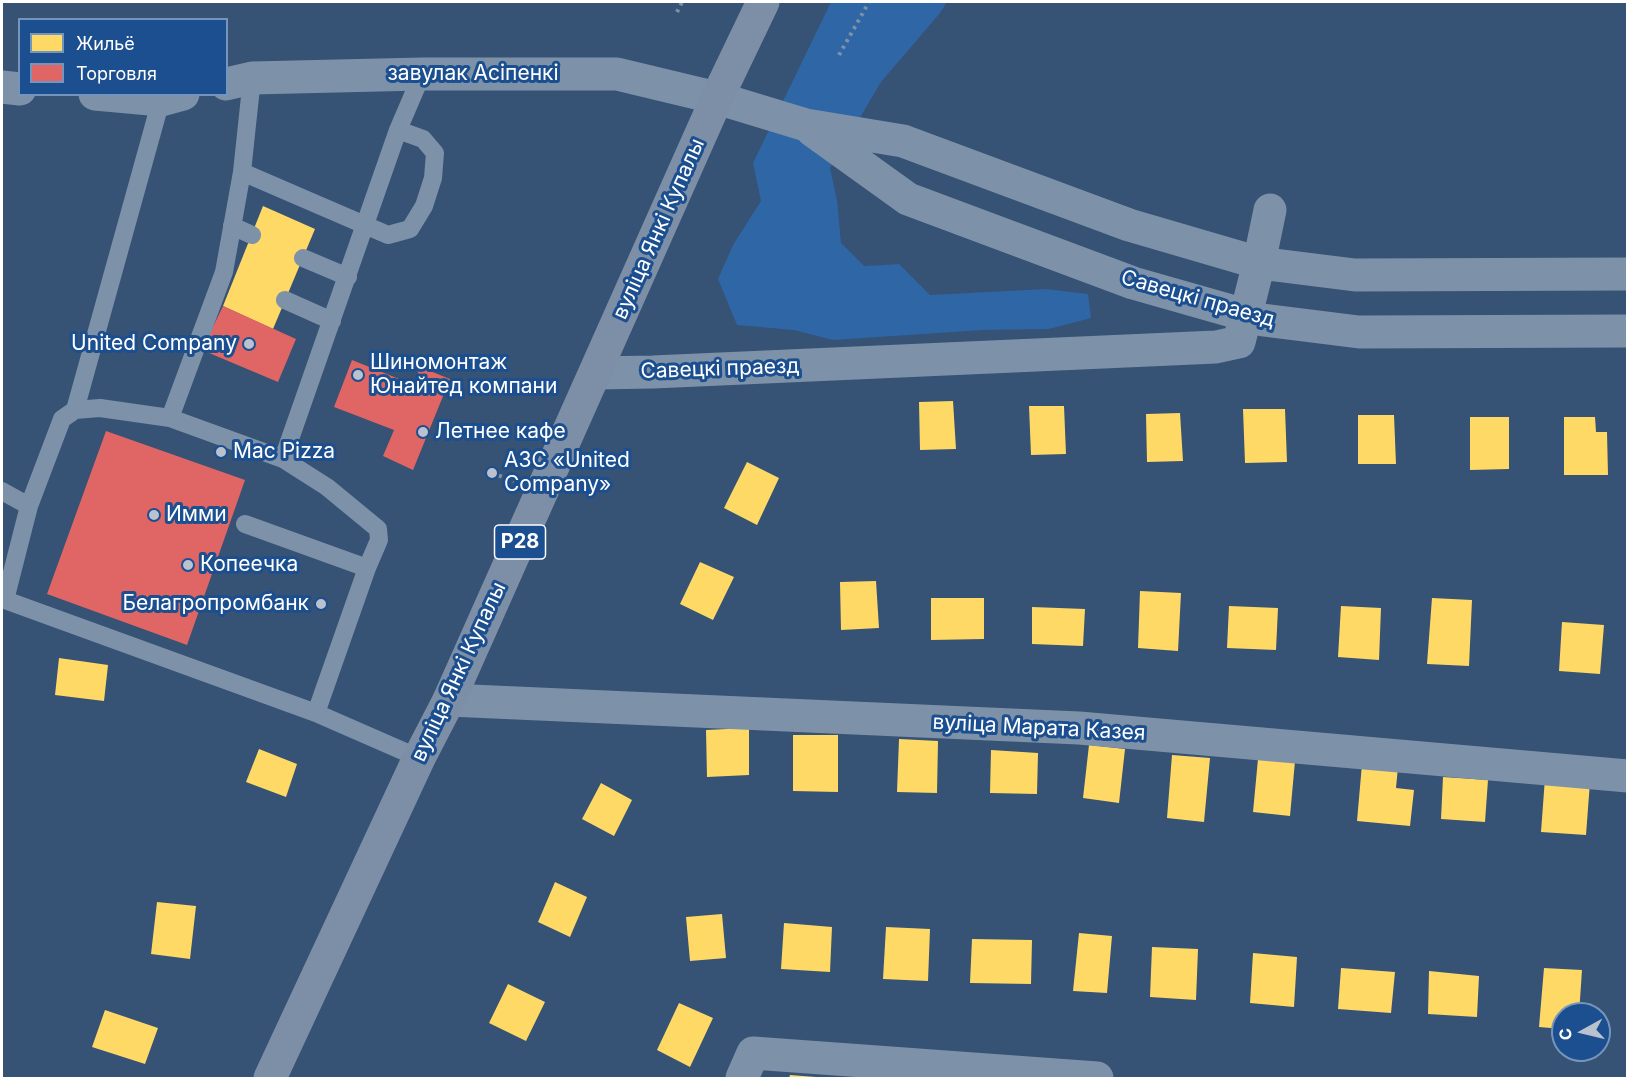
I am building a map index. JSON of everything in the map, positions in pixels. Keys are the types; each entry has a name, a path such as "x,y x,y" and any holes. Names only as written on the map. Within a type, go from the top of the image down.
{"main road":[{"name":"вуліца Янкі Купалы","path":"270,1078 419,758 449,700 717,98 763,2"}],"street":[{"name":"завулак Асіпенкі","path":"239,81 422,74 617,74 717,98"},
{"path":"2,87 18,88"},
{"path":"146,96 172,97"},
{"name":"Савецкі праезд","path":"717,98 806,125 903,141 1129,225 1259,263 1355,275 1628,274"},
{"name":"Савецкі праезд","path":"806,125 908,199 1133,283 1242,329"},
{"path":"1242,329 1270,210"},
{"name":"Савецкі праезд","path":"596,373 665,372 1204,348 1263,320 1359,332 1628,331"},
{"name":"вуліца Марата Казея","path":"449,700 1079,728 1628,776"},
{"path":"742,1078 753,1053 1096,1078"}],"lane":[{"path":"283,459 398,130 422,74"},
{"path":"170,418 229,274 232,226 242,172 239,81"},
{"path":"75,410 172,97"},
{"path":"242,172 388,235 410,229 424,206 434,178 435,153 423,140 398,130"},
{"path":"232,226 252,234"},
{"path":"303,258 348,277"},
{"path":"285,300 332,321"},
{"path":"316,713 379,540 378,529 327,487 283,459 170,418 100,408 75,410 62,419 29,506 3,600 316,713 419,758"},
{"path":"2,491 29,506"},
{"path":"245,524 367,568"}],"path":[{"path":"677,12 682,2"},
{"path":"838,55 869,2"}],"shaded area":[{"path":"831,2 947,2 881,82 830,168 837,200 841,243 864,266 899,264 930,295 1046,289 1088,294 1091,318 1049,329 983,330 833,340 794,330 737,325 718,279 733,245 761,201 753,163"}],"building: Жильё":[{"path":"263,206 315,229 273,329 223,306"},
{"path":"953,401 956,449 920,450 919,402"},
{"path":"1029,406 1064,406 1066,454 1031,455"},
{"path":"1243,409 1285,409 1287,462 1245,463"},
{"path":"1180,413 1183,461 1147,462 1146,414"},
{"path":"1358,415 1394,415 1396,464 1358,464"},
{"path":"1470,417 1509,417 1509,469 1470,470"},
{"path":"1564,417 1595,417 1596,432 1607,432 1608,475 1564,475"},
{"path":"747,462 779,478 757,525 724,508"},
{"path":"700,562 734,577 713,620 680,604"},
{"path":"876,581 879,628 841,630 840,582"},
{"path":"1140,591 1181,593 1178,651 1138,648"},
{"path":"931,598 984,598 984,639 931,640"},
{"path":"1432,598 1472,600 1469,666 1427,664"},
{"path":"1229,606 1278,608 1276,650 1227,648"},
{"path":"1341,606 1381,608 1379,660 1338,657"},
{"path":"1032,607 1085,609 1083,646 1032,644"},
{"path":"1562,622 1604,625 1600,674 1559,671"},
{"path":"59,658 108,665 104,701 55,695"},
{"path":"749,728 749,775 707,777 706,730"},
{"path":"793,735 838,735 838,792 793,791"},
{"path":"899,739 938,741 937,793 897,792"},
{"path":"1089,745 1125,749 1119,803 1083,798"},
{"path":"259,749 297,764 286,797 246,782"},
{"path":"991,750 1038,753 1037,794 990,793"},
{"path":"1172,755 1210,758 1204,822 1167,818"},
{"path":"1258,759 1295,761 1290,816 1253,812"},
{"path":"1362,764 1398,767 1396,788 1414,790 1410,826 1357,821"},
{"path":"1443,777 1488,780 1485,822 1441,819"},
{"path":"1545,778 1590,782 1586,835 1541,832"},
{"path":"601,783 632,800 614,836 582,819"},
{"path":"555,882 587,897 570,937 538,922"},
{"path":"157,902 196,906 190,959 151,954"},
{"path":"722,914 726,958 690,961 686,917"},
{"path":"784,923 832,927 830,972 781,969"},
{"path":"886,927 930,929 928,981 883,979"},
{"path":"1079,933 1112,936 1107,993 1073,991"},
{"path":"972,939 1032,940 1031,984 970,983"},
{"path":"1152,947 1198,949 1196,1000 1150,997"},
{"path":"1253,953 1297,957 1294,1007 1250,1003"},
{"path":"1341,968 1395,972 1391,1013 1338,1009"},
{"path":"1544,968 1582,970 1580,1002 1551,1002 1551,1028 1539,1027"},
{"path":"1429,971 1479,976 1477,1017 1428,1014"},
{"path":"508,984 545,1002 526,1041 489,1023"},
{"path":"679,1003 713,1018 690,1067 657,1050"},
{"path":"105,1010 158,1028 145,1064 92,1047"},
{"path":"790,1075 816,1077 816,1078 789,1078"}],"building: Торговля":[{"name":"United Company","path":"223,306 296,339 278,382 202,350"},
{"path":"352,360 414,385 420,367 450,379 413,470 383,456 394,430 334,407"},
{"name":"Имми","path":"106,431 245,480 187,645 47,594"}],"place":[{"name":"United Company","path":"249,344"},
{"name":"Шиномонтаж Юнайтед компани","path":"358,375"},
{"name":"Летнее кафе","path":"423,432"},
{"name":"Mac Pizza","path":"221,452"},
{"name":"АЗС «United Company»","path":"492,473"},
{"name":"Имми","path":"154,515"},
{"name":"Копеечка","path":"188,565"},
{"name":"Белагропромбанк","path":"321,604"}]}
